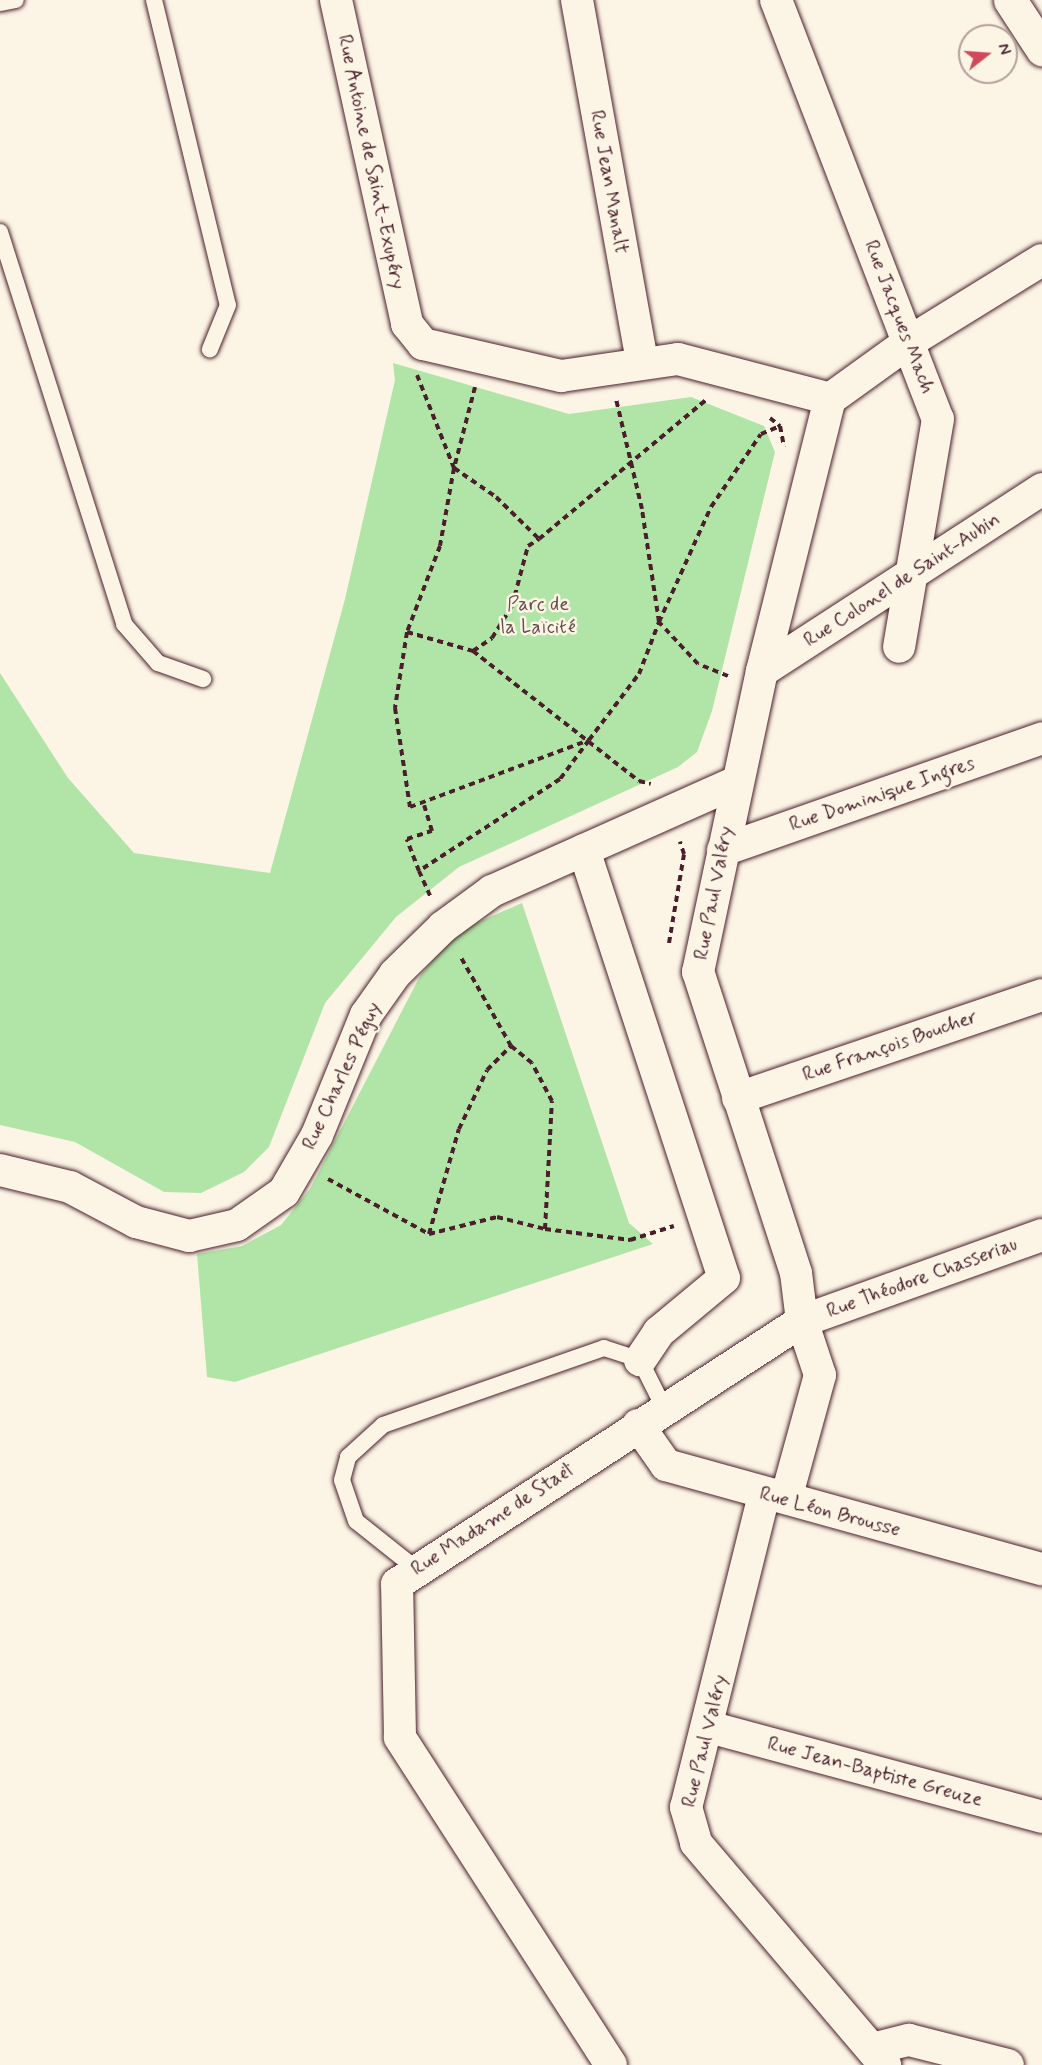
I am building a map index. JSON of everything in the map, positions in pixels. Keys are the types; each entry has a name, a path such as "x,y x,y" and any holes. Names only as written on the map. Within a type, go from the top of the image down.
{"street":[{"name":"Rue Antoine de Saint-Exupéry","path":"336,0 407,324 423,344 553,374 611,369"},
{"name":"Rue Jean Manalt","path":"577,0 642,363"},
{"name":"Rue Jacques Mach","path":"776,0 938,419 915,568 899,647"},
{"path":"1010,0 1042,49"},
{"path":"611,369 642,363 693,361 830,399 909,342 1042,260"},
{"name":"Rue Paul Valéry","path":"830,399 736,782 698,972 796,1273 802,1321 820,1375 777,1490 686,1807 696,1843 878,2057"},
{"name":"Rue Colonel de Saint-Aubin","path":"762,671 915,568 1042,489"},
{"name":"Rue Dominique Ingres","path":"723,850 1042,738"},
{"name":"Rue Charles Péguy","path":"0,1170 70,1187 136,1222 189,1236 237,1225 284,1192 301,1162 366,1015 395,974 443,927 492,891 736,782"},
{"path":"584,850 724,1278 658,1332 640,1360"},
{"name":"Rue François Boucher","path":"738,1098 1042,995"},
{"name":"Rue Théodore Chasseriau","path":"802,1321 1042,1236"},
{"name":"Rue Madame de Staël","path":"611,2065 400,1737 397,1584 415,1568 802,1321"},
{"name":"Rue Léon Brousse","path":"639,1425 666,1465 777,1490 1042,1569"},
{"name":"Rue Jean-Baptiste Greuze","path":"709,1727 1042,1817"},
{"path":"878,2057 909,2040 1008,2065"}],"lane":[{"path":"1,2 16,0"},
{"path":"154,0 228,305 210,349"},
{"path":"0,232 124,624 158,663 203,679"},
{"path":"415,1568 356,1521 342,1480 348,1457 383,1425 604,1348 640,1360 664,1408"}],"path":[{"path":"413,366 454,468 496,497 539,539"},
{"path":"611,369 631,462 659,622 698,664 729,676"},
{"path":"476,383 454,468 440,546 407,632 395,708 410,807 424,805 589,740"},
{"path":"473,651 502,627 528,546 711,396"},
{"path":"419,872 560,779 639,674 659,622 711,507 762,434 780,426"},
{"path":"407,632 473,651 639,781 660,786"},
{"path":"424,805 432,831 407,839 419,872 443,927 511,1046 532,1064 552,1101 545,1229"},
{"path":"429,1234 459,1129 487,1070 511,1046"},
{"path":"301,1162 429,1234 497,1216 545,1229 630,1240 704,1216"}],"green space":[{"name":"Parc de la Laïcité","path":"393,363 569,414 691,397 764,426 775,452 712,711 697,752 678,767 459,867 396,917 325,1003 269,1147 244,1172 201,1193 164,1192 75,1142 0,1125 0,673 68,778 134,853 270,873 345,599 395,380"},
{"path":"522,903 629,1223 653,1244 235,1382 207,1377 197,1254 242,1246 281,1225 310,1189 420,976 456,932"}]}
